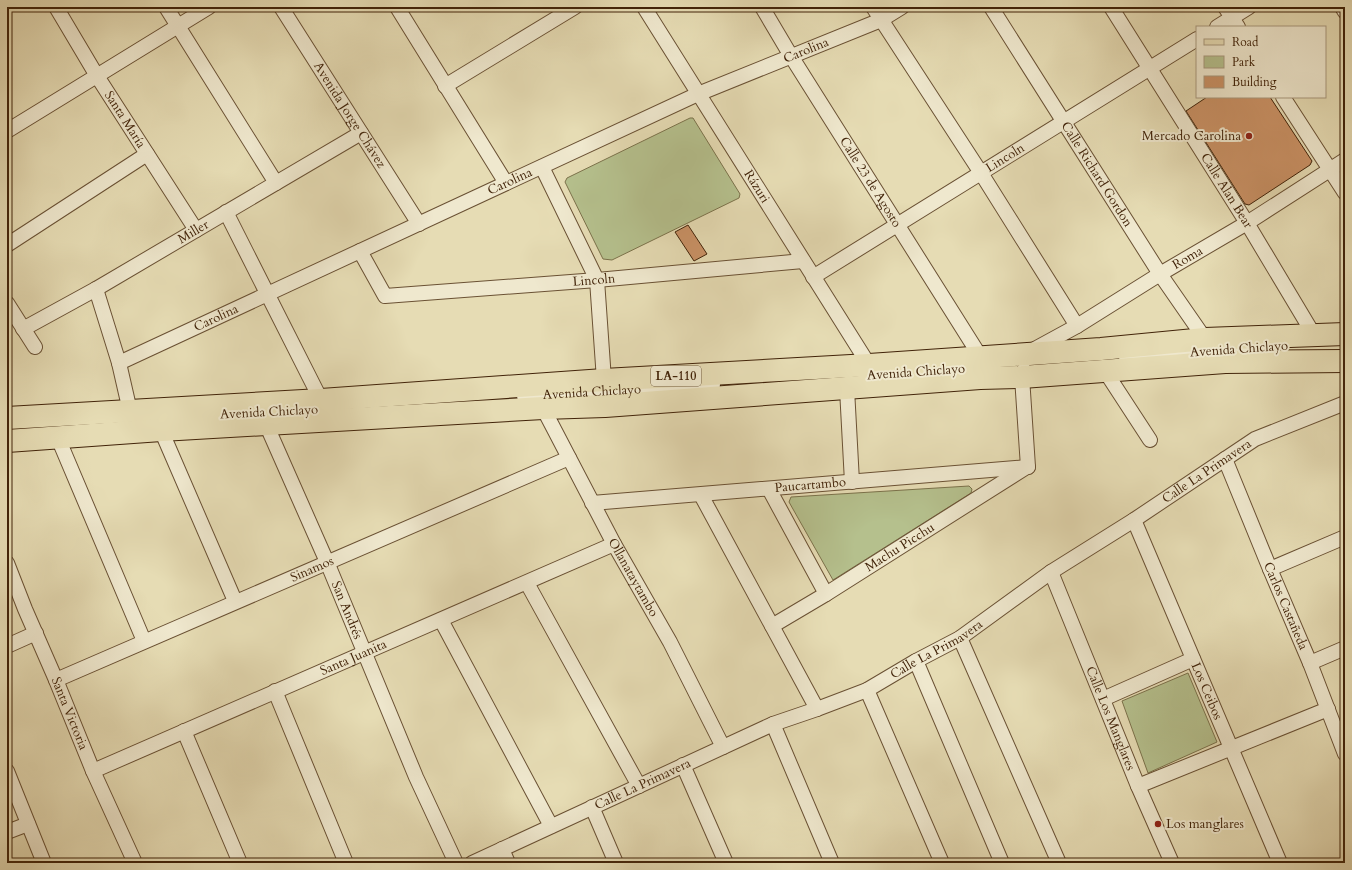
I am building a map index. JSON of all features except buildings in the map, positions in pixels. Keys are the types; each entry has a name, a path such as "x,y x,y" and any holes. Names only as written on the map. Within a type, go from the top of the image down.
{"main road":[{"name":"Avenida Chiclayo","path":"7,441 161,430 543,408 613,406 980,378 1025,365 1101,349 1205,339 1345,334"},
{"name":"Avenida Chiclayo","path":"7,418 321,400 604,380 869,365 980,356 1025,365 1105,371 1225,362 1345,361"}],"street":[{"name":"Santa María","path":"56,7 97,76 196,230"},
{"path":"166,7 276,183"},
{"path":"7,131 209,7"},
{"name":"Avenida Jorge Chávez","path":"281,7 419,224"},
{"path":"397,7 506,183"},
{"path":"445,86 575,7"},
{"name":"Rázuri","path":"644,7 869,365"},
{"name":"Calle 23 de Agosto","path":"762,7 791,56 980,356"},
{"path":"873,7 981,173 1077,326"},
{"name":"Carolina","path":"119,363 698,94 881,20 902,7"},
{"name":"Calle Richard Gordon","path":"991,7 1160,274 1205,339"},
{"name":"Calle Alan Bear","path":"1111,7 1247,223 1314,335"},
{"path":"1218,26 1231,17 1250,7"},
{"path":"1342,7 1345,12"},
{"name":"Lincoln","path":"813,277 1196,41"},
{"path":"1284,98 1345,193"},
{"name":"Miller","path":"23,329 96,289 361,133"},
{"path":"7,245 148,154"},
{"name":"Roma","path":"1025,365 1077,326 1160,274 1247,223 1345,160"},
{"path":"542,167 597,280 604,380"},
{"path":"226,212 321,400"},
{"name":"Lincoln","path":"360,251 385,296 597,280 803,261"},
{"path":"96,289 119,363 130,411"},
{"path":"7,303 35,347"},
{"name":"Avenida Chiclayo","path":"7,429 177,417 1025,365 1290,345 1345,344"},
{"path":"1025,365 1028,467"},
{"path":"1105,371 1150,440"},
{"path":"847,388 852,482"},
{"name":"Calle La Primavera","path":"472,863 773,724 817,710 867,690 916,661 960,638 1051,572 1134,520 1255,439 1345,403"},
{"name":"Ollanataytambo","path":"543,408 614,544 670,642 723,747"},
{"name":"San Andrés","path":"266,424 327,562 416,777 456,863"},
{"path":"161,430 235,602"},
{"path":"58,438 144,641"},
{"name":"Sinamos","path":"56,680 569,458"},
{"name":"Carlos Castañeda","path":"1225,459 1310,663 1345,754"},
{"name":"Paucartambo","path":"592,503 1028,467"},
{"name":"Machu Picchu","path":"772,626 826,594 1028,467"},
{"path":"769,489 826,594"},
{"path":"701,495 817,710"},
{"name":"Los Ceibos","path":"1134,520 1280,863"},
{"path":"1270,568 1345,537"},
{"name":"Santa Juanita","path":"93,772 275,691 364,654 614,544"},
{"name":"Santa Victoria","path":"7,563 93,772 135,863"},
{"name":"Calle Los Manglares","path":"1051,572 1138,786 1172,863"},
{"path":"527,583 639,786"},
{"path":"441,620 551,826"},
{"path":"7,646 36,634"},
{"path":"960,638 1059,863"},
{"path":"1310,663 1345,648"},
{"path":"1103,699 1194,659"},
{"path":"916,661 1002,863"},
{"path":"867,690 942,863"},
{"path":"275,691 346,863"},
{"path":"1138,786 1328,709"},
{"path":"773,724 832,863"},
{"path":"184,731 240,863"},
{"path":"683,765 726,863"},
{"path":"8,775 44,863"},
{"path":"592,807 616,863"},
{"path":"7,832 28,824"},
{"path":"502,848 508,863"}],"green space":[{"path":"690,118 693,118 740,194 739,198 612,260 603,259 565,182 567,178"},
{"path":"969,486 972,489 971,493 833,580 789,502 791,497"},
{"path":"1188,673 1217,742 1148,773 1122,701"}],"place":[{"name":"Mercado Carolina","path":"1249,136"},
{"name":"Los manglares","path":"1158,824"}]}
